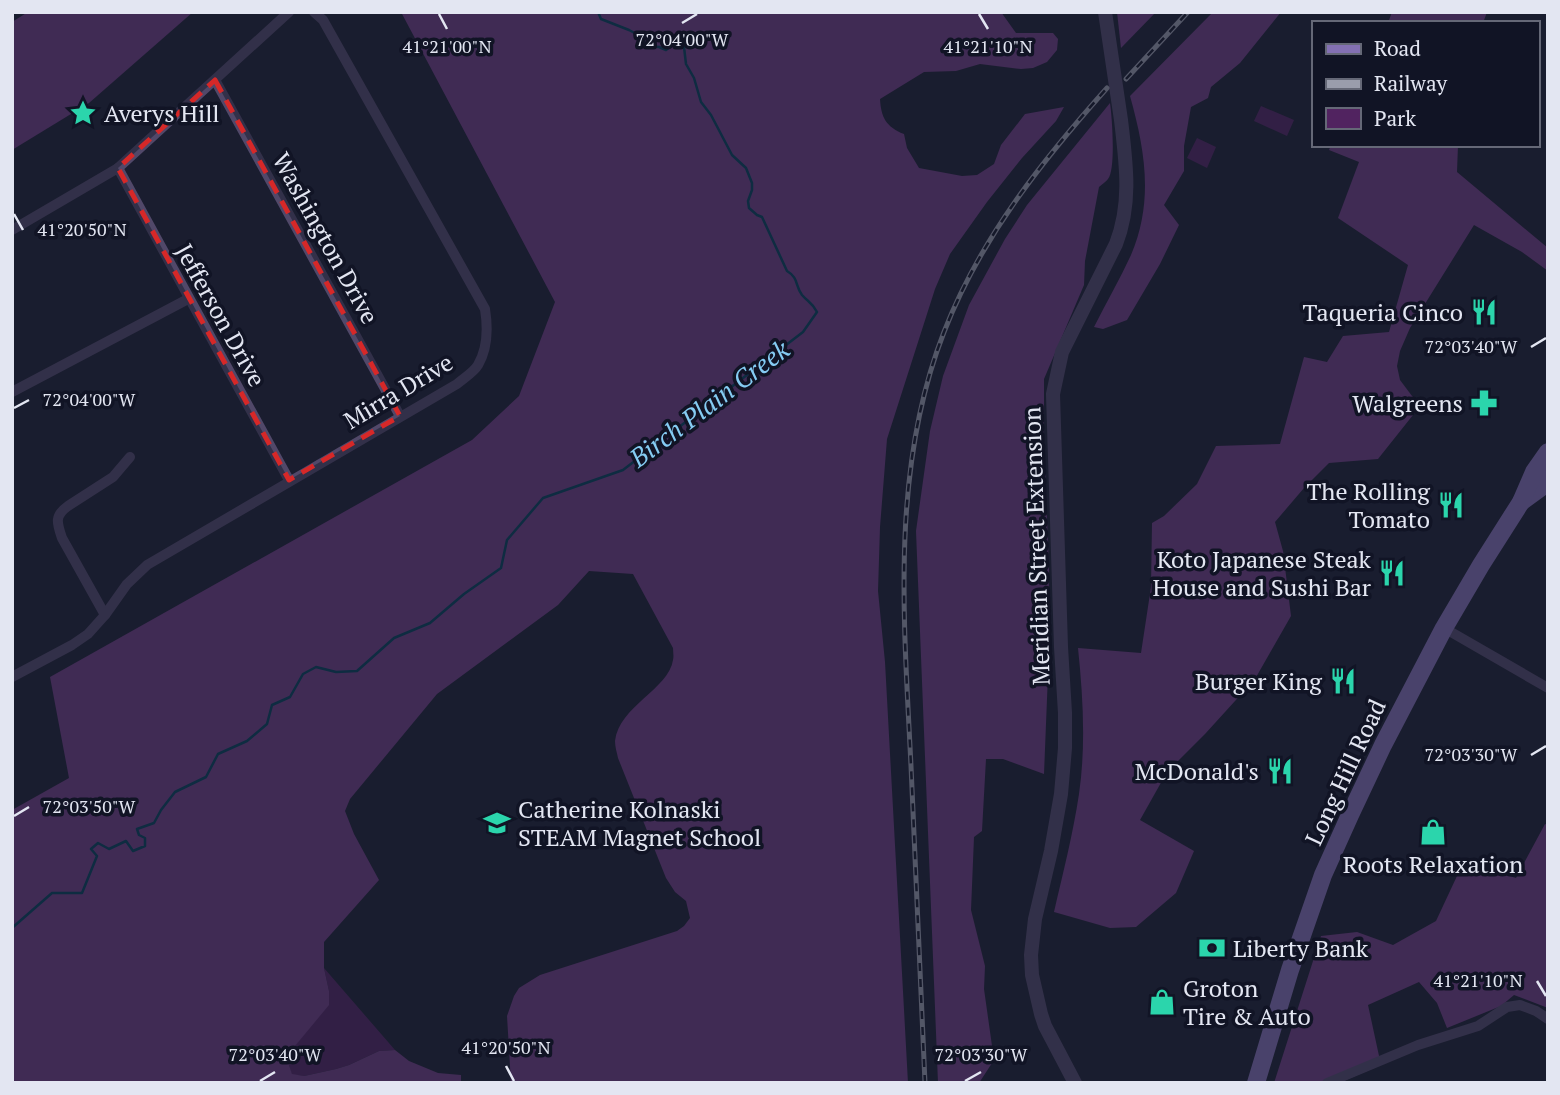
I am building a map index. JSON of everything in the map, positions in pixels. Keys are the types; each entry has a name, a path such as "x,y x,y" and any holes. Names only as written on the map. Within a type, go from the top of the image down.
{"main road":[{"name":"Long Hill Road","path":"1256,1083 1290,970 1323,875 1384,743 1444,628 1521,502 1534,471 1548,452"},
{"name":"Long Hill Road","path":"1521,502 1548,479"}],"street":[{"path":"12,230 118,168 289,12"},
{"name":"Mirra Drive","path":"12,677 88,634 127,584 147,565 457,384 477,367 486,345 488,325 485,309 323,20 314,12"},
{"name":"Meridian Street Extension","path":"1075,1083 1045,1026 1032,975 1031,955 1036,911 1061,794 1065,748 1053,394 1062,352 1116,244 1127,200 1127,164 1105,12"},
{"name":"Washington Drive","path":"215,80 400,416"},
{"name":"Jefferson Drive","path":"118,168 289,480"},
{"path":"12,392 188,299"},
{"path":"105,615 62,538 58,517 61,510 113,477 130,457"},
{"path":"1444,628 1548,688"},
{"path":"1326,1083 1418,1045 1478,1026 1507,1007 1520,1005 1548,1019"}],"highlighted area":[{"path":"215,80 400,416 289,480 188,299 118,168"}],"green space":[{"path":"1261,106 1294,120 1287,136 1254,121"},
{"path":"1197,138 1216,147 1207,168 1187,158"},
{"path":"324,968 395,1050 379,1051 336,1069 304,1076 292,1075 288,1062 290,1052 329,991"}],"shaded area":[{"path":"28,12 193,12 89,103 12,150 12,22"},
{"path":"401,12 1001,12 1016,33 1053,33 1058,39 1057,50 1047,62 1033,68 980,64 956,71 924,72 880,99 886,121 904,134 907,148 919,168 962,176 977,175 994,164 1001,145 1025,114 1064,107 1056,121 987,202 950,254 935,289 887,439 878,591 885,662 908,1083 511,1083 507,1016 519,988 540,975 677,931 690,918 686,901 675,892 666,878 618,758 615,743 618,729 625,718 670,670 673,648 633,574 589,571 558,605 437,694 350,799 345,811 379,880 324,942 329,1005 290,1052 288,1062 292,1074 304,1076 336,1069 379,1051 395,1050 409,1061 438,1073 461,1075 461,1083 12,1083 12,810 69,778 50,677 472,440 519,396 555,302"},
{"path":"1117,12 1156,12 1121,48"},
{"path":"1213,12 1281,12 1240,63 1211,87 1208,98 1191,107 1184,146 1184,171 1164,205 1179,225 1127,320 1103,329 1094,327 1131,255 1143,215 1143,156 1130,96"},
{"path":"1392,12 1487,12 1484,21 1389,21"},
{"path":"1110,103 1112,165 1108,179 1099,187 1085,261 1084,285 1044,379 1049,569 1044,774 1003,759 986,759 982,831 974,837 971,910 985,966 984,989 994,1060 979,1083 938,1083 916,531 930,431 943,376 969,305 1005,239 1027,205"},
{"path":"1330,147 1458,147 1457,172 1548,248 1548,271 1522,252 1474,225 1410,328 1400,351 1397,366 1400,380 1412,396 1424,405 1378,459 1329,463 1275,522 1283,551 1291,616 1255,679 1167,772 1140,820 1194,851 1176,893 1136,927 1110,928 1054,912 1074,824 1083,758 1078,648 1141,653 1151,587 1152,523 1164,516 1197,484 1216,446 1280,444 1304,357 1327,362 1343,336 1389,332 1408,265 1338,218 1359,162 1329,150"},
{"path":"1545,824 1548,825 1548,1008 1514,995 1501,1006 1447,1028 1437,1003 1419,982 1368,1005 1381,1065 1339,1083 1274,1083 1321,936 1357,932 1393,945 1436,921 1457,876 1476,866 1516,878"}],"waterway":[{"name":"Birch Plain Creek","path":"12,928 52,893 82,893 97,856 91,849 98,843 109,849 126,841 133,851 145,846 145,838 139,835 137,829 154,823 175,792 206,777 218,754 247,741 267,724 272,705 290,697 303,674 316,667 336,672 357,671 394,638 430,623 464,594 501,568 507,540 543,498 623,470 803,332 817,312 787,271 762,217 749,208 752,183 746,168 732,155 701,102 694,78 686,64 684,47 675,43 666,50 646,46 640,36 601,19 598,12"}],"railway":[{"path":"1126,79 1188,12"},
{"path":"925,1083 904,602 908,492 915,438 927,384 944,332 975,265 1036,173 1107,88"}],"place":[{"name":"Averys Hill","path":"83,113"},
{"name":"Taqueria Cinco","path":"1484,312"},
{"name":"Walgreens","path":"1484,403"},
{"name":"The Rolling Tomato","path":"1451,505"},
{"name":"Koto Japanese Steak House and Sushi Bar","path":"1392,573"},
{"name":"Burger King","path":"1343,681"},
{"name":"McDonald's","path":"1280,771"},
{"name":"Catherine Kolnaski STEAM Magnet School","path":"497,823"},
{"name":"Roots Relaxation","path":"1433,832"},
{"name":"Liberty Bank","path":"1212,948"},
{"name":"Groton Tire & Auto","path":"1162,1002"}]}
